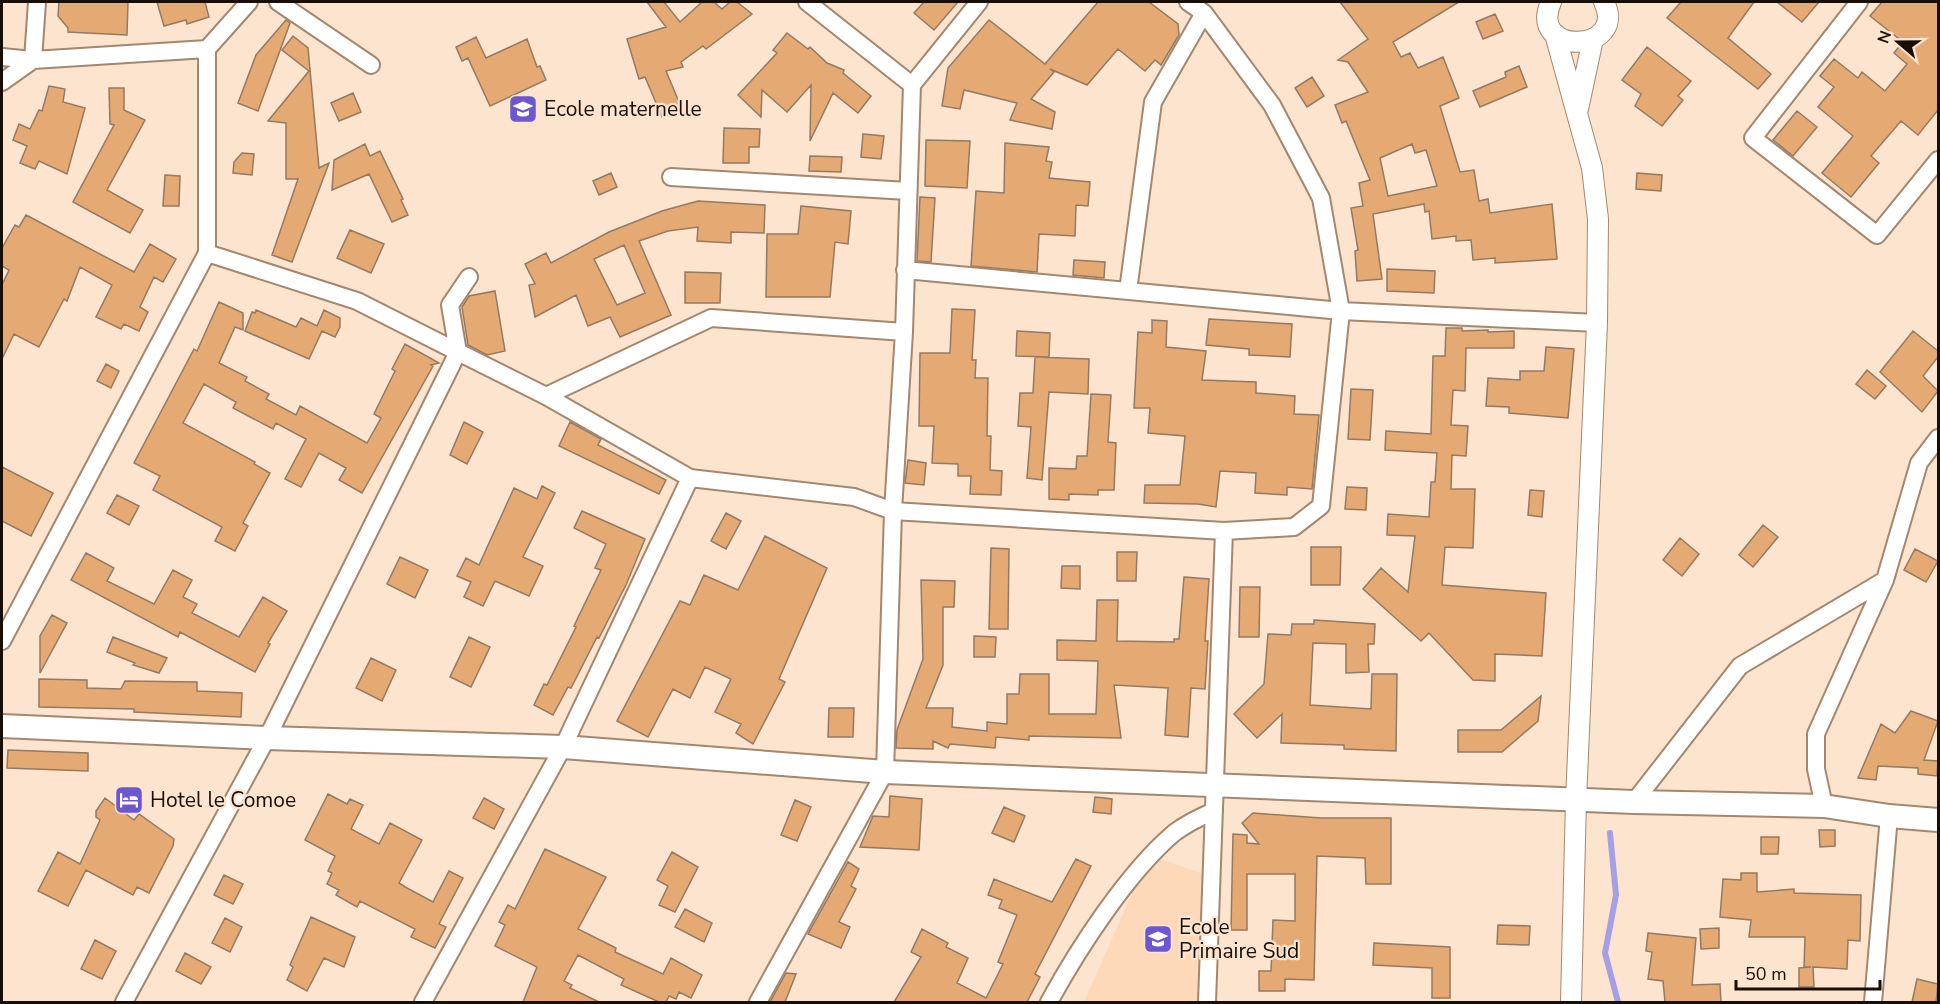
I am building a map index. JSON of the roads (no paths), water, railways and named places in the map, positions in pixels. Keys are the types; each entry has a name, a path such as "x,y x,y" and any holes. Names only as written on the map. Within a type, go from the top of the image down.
{"main road":[{"path":"2,726 267,738 563,747 885,772 1576,800 1824,807 1938,820"}],"street":[{"path":"33,60 37,2"},
{"path":"2,641 207,253 207,49 249,2"},
{"path":"278,2 370,66"},
{"path":"807,2 912,86"},
{"path":"758,1002 885,772 892,511 904,332 912,86 979,2"},
{"path":"207,253 357,301 546,396 690,478 854,497 892,511 1224,531 1294,526 1321,506 1341,311 1321,198 1272,105 1204,13 1188,2"},
{"path":"1859,2 1753,138 1877,235 1938,160"},
{"path":"1578,111 1593,39 1602,30 1609,3"},
{"path":"1546,6 1578,111 1592,168 1598,219 1597,323 1576,800 1571,1002"},
{"path":"1128,291 1153,102 1204,13"},
{"path":"1555,34 1573,43 1593,39"},
{"path":"2,57 33,60 207,49"},
{"path":"2,82 33,60"},
{"path":"670,177 908,191"},
{"path":"905,270 1341,311 1597,323"},
{"path":"124,1002 267,738 458,352 450,305 469,277"},
{"path":"546,396 711,318 904,332"},
{"path":"1824,807 1816,769 1816,734 1885,580 1919,463 1938,438"},
{"path":"423,1002 563,747 690,478"},
{"path":"1207,1002 1224,531"},
{"path":"1634,802 1740,666 1885,580"},
{"path":"1049,1002 1070,964 1127,884 1174,834 1214,811"},
{"path":"1873,1002 1889,816"}],"waterway":[{"path":"1610,833 1616,895 1605,953 1618,1002"}],"place":[{"name":"Ecole maternelle","path":"523,109"},
{"name":"Hotel le Comoe","path":"129,800"},
{"name":"Ecole Primaire Sud","path":"1158,939"}]}
